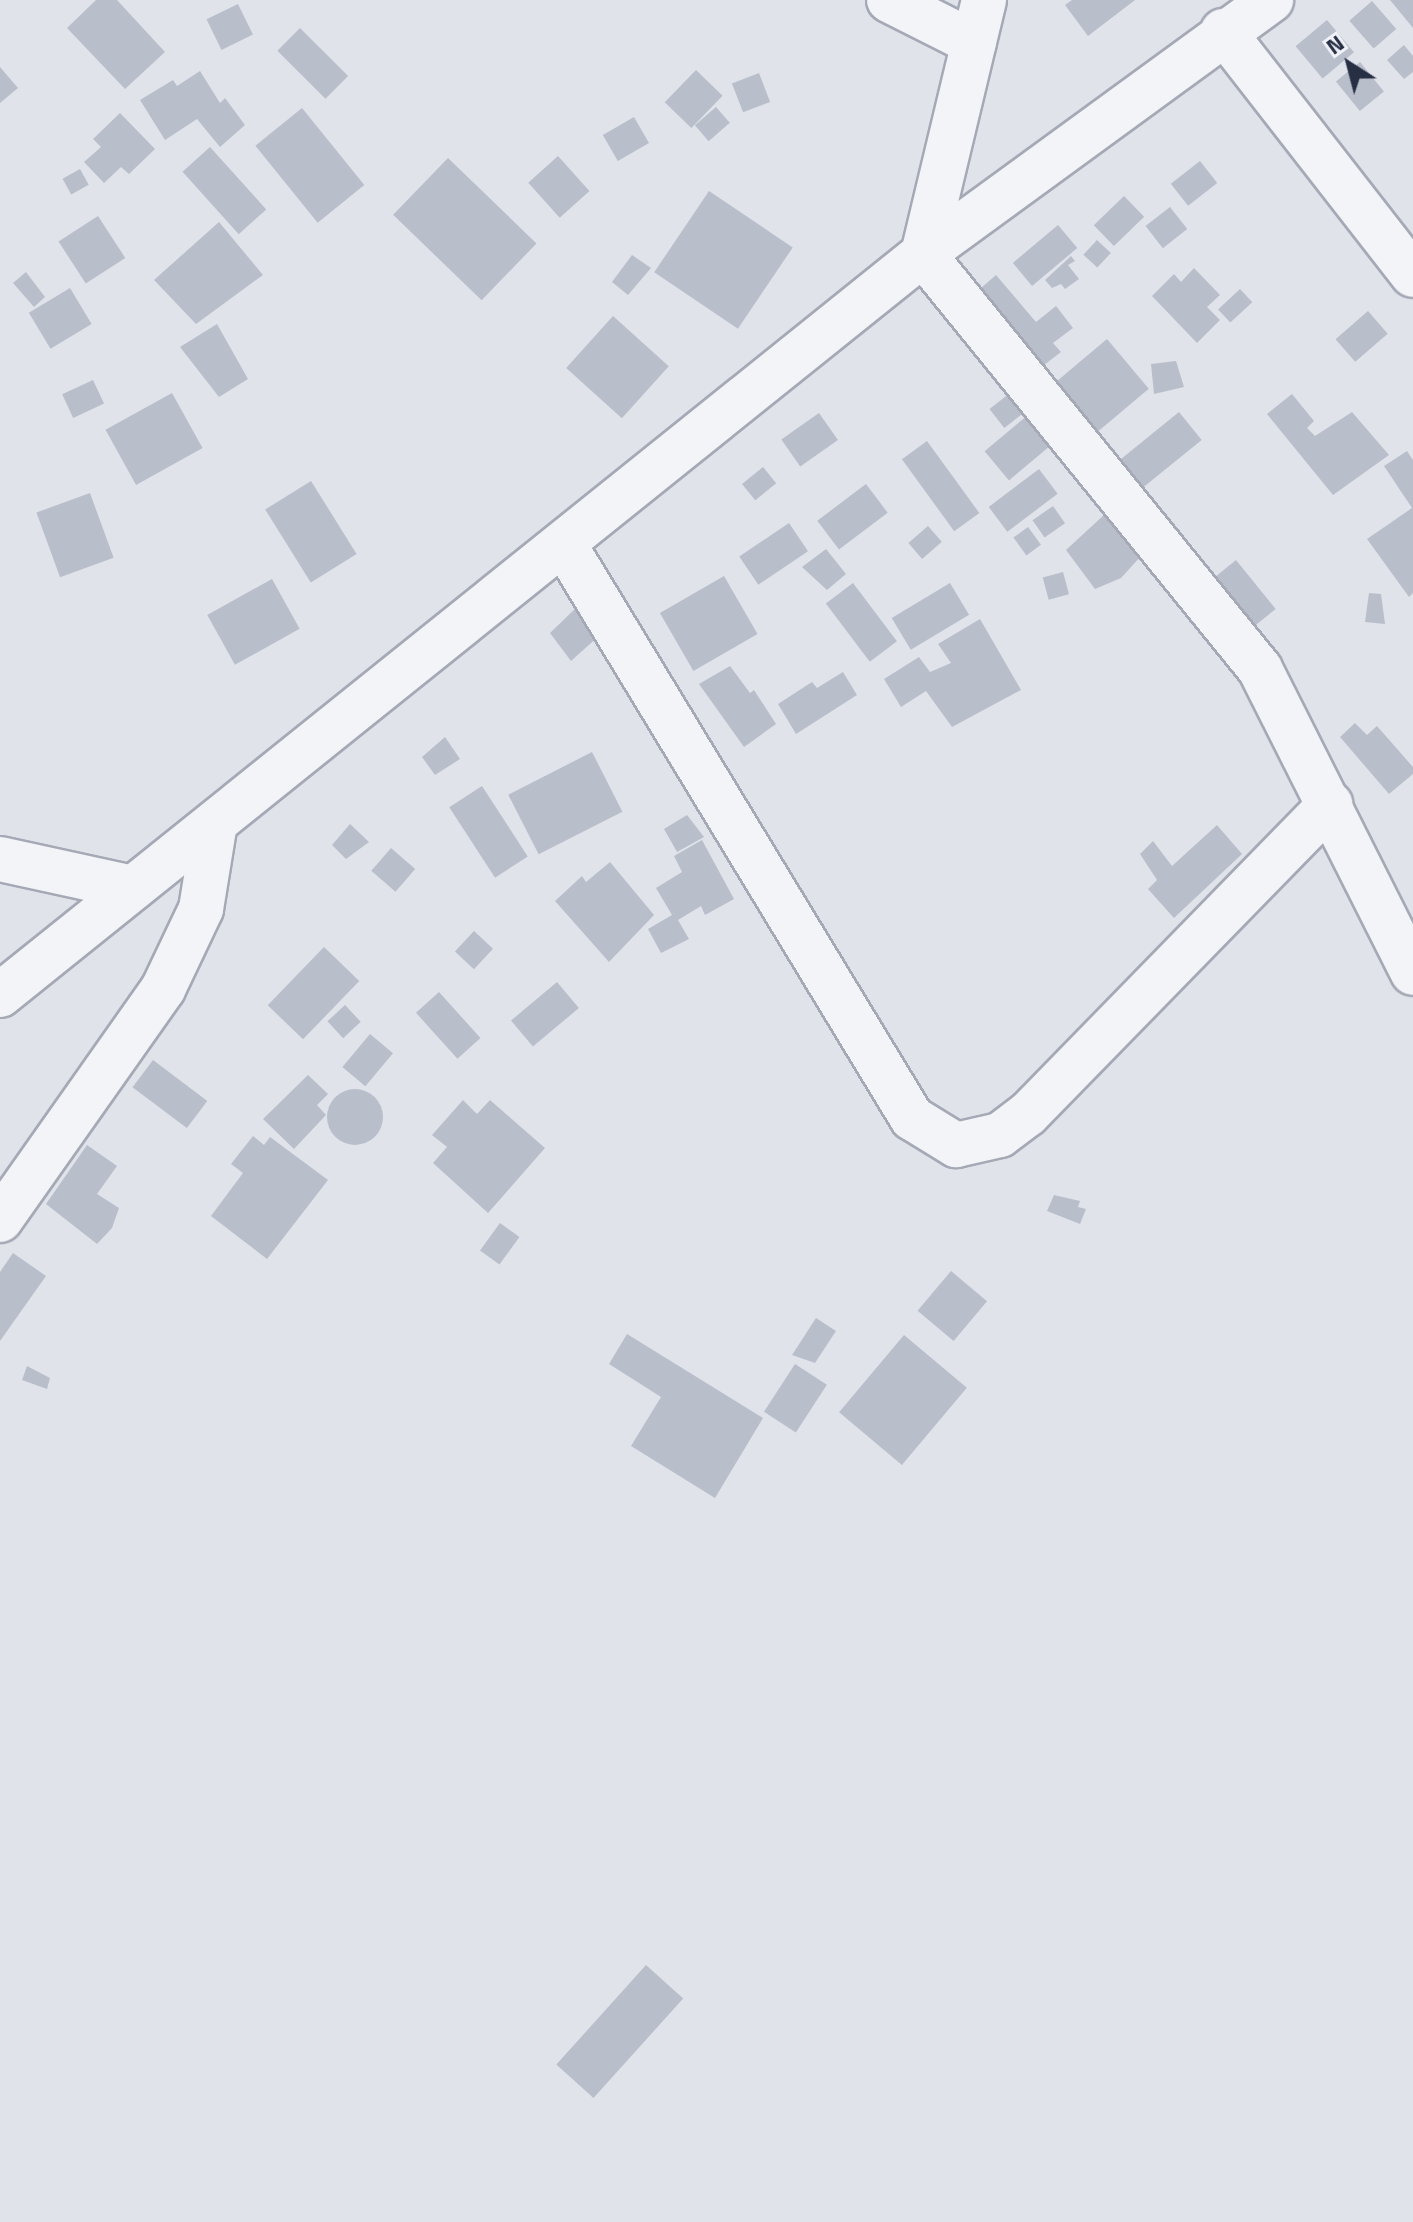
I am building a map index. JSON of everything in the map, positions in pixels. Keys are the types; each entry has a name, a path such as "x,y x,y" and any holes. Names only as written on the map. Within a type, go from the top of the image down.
{"street":[{"path":"889,0 974,43"},
{"path":"923,254 984,0"},
{"path":"0,995 565,546 923,254 1223,31 1271,0"},
{"path":"1223,31 1413,275"},
{"path":"923,254 1260,669 1413,973"},
{"path":"565,546 912,1118 956,1145 1000,1135 1028,1114 1330,804"},
{"path":"0,1220 163,989 201,909 215,823"},
{"path":"0,859 133,888"}],"building":[{"path":"96,0 117,0 165,52 125,89 67,28"},
{"path":"1072,0 1135,0 1088,36 1065,5"},
{"path":"1390,0 1413,0 1413,28"},
{"path":"1372,1 1396,29 1374,49 1349,21"},
{"path":"238,4 253,35 221,50 207,19"},
{"path":"1327,20 1354,52 1323,79 1296,46"},
{"path":"300,28 348,76 325,99 277,51"},
{"path":"1404,45 1413,56 1413,72 1404,79 1387,60"},
{"path":"1360,62 1384,92 1360,111 1336,82"},
{"path":"0,67 18,88 0,103"},
{"path":"696,70 723,96 691,128 665,102"},
{"path":"200,71 220,103 225,98 245,125 220,147 197,119 165,140 140,100 173,80 177,86"},
{"path":"759,73 770,102 743,112 732,83"},
{"path":"716,107 730,123 709,141 695,125"},
{"path":"302,108 364,185 318,223 255,146"},
{"path":"120,113 155,149 129,174 121,167 104,183 84,162 101,147 93,139"},
{"path":"634,117 649,143 618,161 603,135"},
{"path":"210,147 266,209 239,234 183,172"},
{"path":"558,156 589,191 560,218 528,183"},
{"path":"448,158 536,243 482,300 393,215"},
{"path":"1200,161 1217,183 1188,206 1171,184"},
{"path":"80,169 89,185 71,194 63,179"},
{"path":"709,191 793,247 738,329 654,272"},
{"path":"1124,196 1144,217 1114,246 1094,225"},
{"path":"1170,207 1187,229 1163,248 1146,226"},
{"path":"98,216 125,258 86,284 59,242"},
{"path":"219,222 263,275 196,324 154,280"},
{"path":"1058,225 1077,248 1032,286 1013,263"},
{"path":"1097,240 1111,253 1097,268 1083,255"},
{"path":"632,255 651,268 628,295 612,282"},
{"path":"1071,256 1075,261 1068,265 1079,279 1065,289 1061,284 1052,288 1045,280"},
{"path":"1194,268 1220,295 1207,307 1220,320 1197,343 1152,296 1174,274 1181,282"},
{"path":"26,272 45,297 34,307 13,283"},
{"path":"996,275 1036,322 1056,306 1073,328 1053,343 1061,352 1035,372 973,295"},
{"path":"70,288 92,324 50,349 29,313"},
{"path":"1240,289 1252,302 1230,323 1218,309"},
{"path":"1368,311 1388,334 1355,362 1336,339"},
{"path":"613,316 669,366 622,418 566,368"},
{"path":"217,324 248,379 219,397 180,347"},
{"path":"1107,339 1149,389 1089,439 1047,389"},
{"path":"1176,361 1184,387 1154,394 1151,364"},
{"path":"93,380 104,404 73,418 62,394"},
{"path":"172,393 203,448 136,485 106,430"},
{"path":"1010,393 1025,412 1004,428 990,409"},
{"path":"1292,394 1314,421 1307,428 1315,436 1352,412 1389,455 1333,495 1267,414"},
{"path":"1179,412 1202,440 1140,490 1118,462"},
{"path":"819,413 838,440 800,466 781,439"},
{"path":"1029,414 1053,443 1009,480 985,451"},
{"path":"927,441 979,513 954,531 902,459"},
{"path":"1407,451 1413,460 1413,593 1409,597 1367,539 1412,508 1384,466"},
{"path":"763,467 776,483 755,500 742,484"},
{"path":"1039,469 1058,494 1007,532 989,507"},
{"path":"311,481 357,554 311,583 265,510"},
{"path":"866,484 888,513 839,549 817,521"},
{"path":"90,493 114,558 60,577 36,512"},
{"path":"1053,506 1065,523 1045,538 1033,520"},
{"path":"1105,514 1141,556 1121,578 1095,589 1066,550"},
{"path":"789,523 808,551 758,585 739,557"},
{"path":"928,526 942,542 922,559 908,543"},
{"path":"1028,527 1041,545 1026,555 1013,538"},
{"path":"826,549 846,574 827,590 802,567"},
{"path":"1236,560 1276,609 1251,629 1211,580"},
{"path":"1063,572 1069,594 1049,600 1043,577"},
{"path":"724,576 758,634 693,671 660,613"},
{"path":"272,579 300,629 235,665 207,615"},
{"path":"853,583 897,641 870,662 826,603"},
{"path":"950,583 969,615 911,650 892,618"},
{"path":"1369,593 1381,594 1385,624 1365,622"},
{"path":"579,605 601,634 571,661 550,633"},
{"path":"980,619 1021,690 952,727 926,691 901,707 884,679 919,657 930,672 951,663 938,644"},
{"path":"730,666 750,693 754,690 776,724 744,747 699,684"},
{"path":"843,672 857,695 796,734 778,704 812,682 817,688"},
{"path":"1355,723 1367,735 1377,726 1413,767 1413,774 1389,794 1340,737"},
{"path":"445,737 460,759 435,775 422,757"},
{"path":"592,752 622,812 539,854 508,795"},
{"path":"482,786 528,856 495,878 449,807"},
{"path":"687,815 704,837 677,852 664,829"},
{"path":"350,824 369,842 346,859 332,845"},
{"path":"1217,825 1242,854 1174,918 1148,889 1157,880 1140,854 1153,841 1172,866"},
{"path":"702,840 734,899 705,915 701,906 678,920 689,939 661,953 648,929 672,915 656,888 682,872 674,856"},
{"path":"391,848 415,869 395,892 371,871"},
{"path":"610,862 654,915 609,962 555,901 582,876 586,882"},
{"path":"474,931 493,949 474,969 455,951"},
{"path":"324,947 359,981 303,1039 268,1005"},
{"path":"557,982 579,1008 533,1047 511,1021"},
{"path":"439,992 480,1038 457,1059 416,1013"},
{"path":"345,1005 361,1022 343,1038 327,1021"},
{"path":"370,1034 393,1053 365,1086 342,1067"},
{"path":"153,1060 207,1101 187,1128 133,1087"},
{"path":"308,1075 328,1094 317,1105 326,1115 294,1149 263,1119"},
{"path":"355,1089 375,1097 383,1117 375,1137 355,1145 335,1137 327,1117 335,1097"},
{"path":"463,1100 477,1114 490,1100 545,1148 488,1213 433,1163 447,1147 432,1135"},
{"path":"253,1136 264,1145 270,1137 328,1180 267,1259 211,1216 243,1173 231,1164"},
{"path":"87,1145 117,1166 97,1194 119,1208 112,1228 97,1244 46,1204"},
{"path":"1054,1195 1080,1201 1078,1207 1086,1209 1080,1224 1047,1211"},
{"path":"500,1223 519,1237 499,1265 480,1251"},
{"path":"13,1253 46,1276 0,1341 0,1272"},
{"path":"951,1271 987,1301 954,1341 918,1311"},
{"path":"816,1318 836,1331 815,1363 792,1355"},
{"path":"627,1334 763,1418 715,1498 631,1446 661,1397 609,1364"},
{"path":"904,1335 967,1388 902,1465 839,1412"},
{"path":"795,1364 827,1385 796,1433 764,1412"},
{"path":"27,1366 50,1378 47,1389 22,1380"},
{"path":"646,1965 683,1998 593,2098 556,2065"}]}
